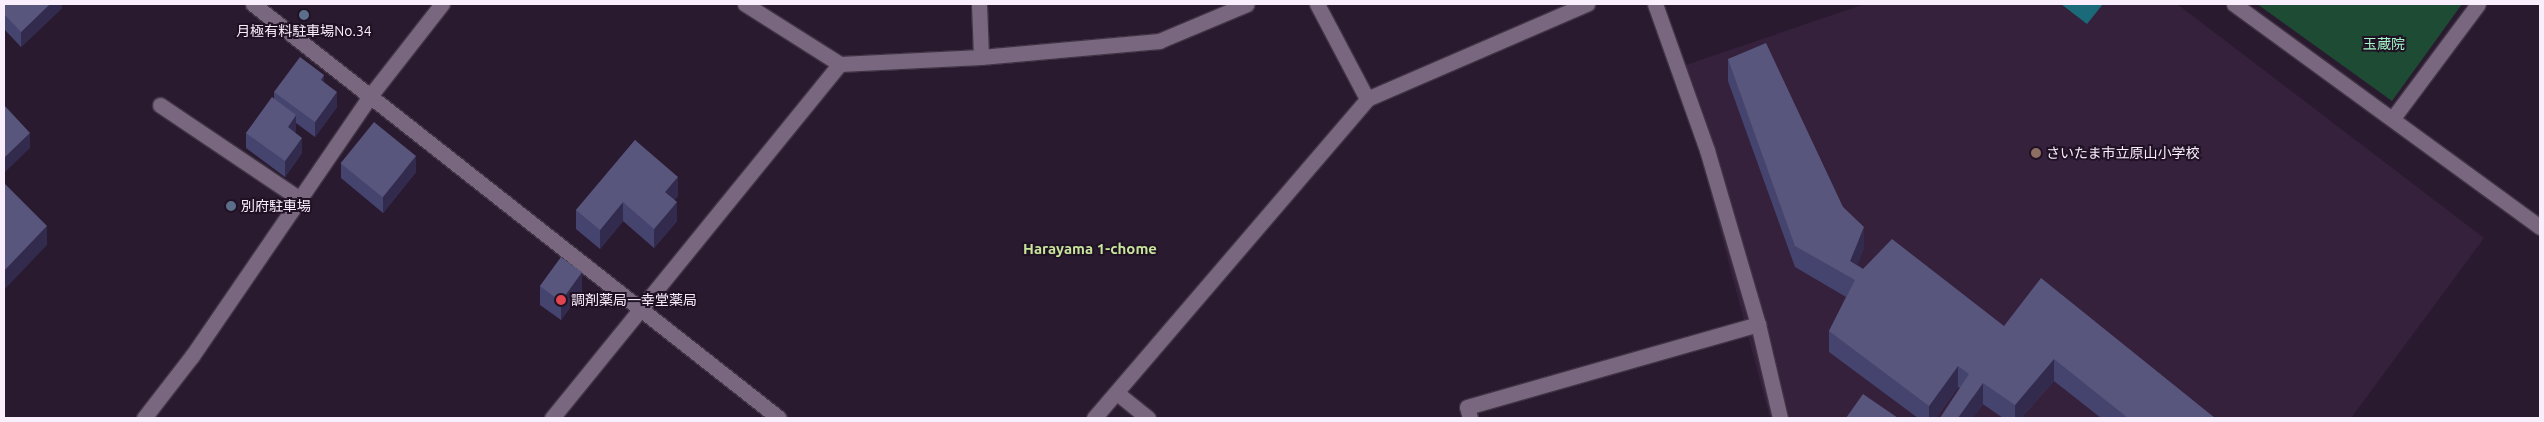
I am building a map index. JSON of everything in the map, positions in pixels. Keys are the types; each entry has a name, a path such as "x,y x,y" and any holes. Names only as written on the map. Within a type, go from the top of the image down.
{"street":[{"path":"253,4 642,307 779,418"},
{"path":"144,418 192,356 370,96 442,4"},
{"path":"745,4 840,64 981,57 1159,41 1247,4"},
{"path":"979,4 981,57"},
{"path":"1318,4 1367,99"},
{"path":"1094,418 1367,99 1587,4"},
{"path":"1655,4 1707,150 1758,324 1780,418"},
{"path":"2234,4 2394,118 2540,227"},
{"path":"2394,118 2478,4"},
{"path":"552,418 840,64"},
{"path":"160,105 300,199"},
{"path":"1470,418 1467,407 1758,324"},
{"path":"1117,393 1148,418"}],"shaded area":[{"name":"さいたま市立原山小学校","path":"1865,4 2177,4 2484,238 2351,418 1770,418 1677,68"}],"green space":[{"name":"玉蔵院","path":"2257,4 2462,4 2392,101"}],"water":[{"path":"2061,4 2103,4 2087,24"}],"building":[{"path":"4,4 50,4 21,32 4,14"},
{"path":"1766,43 1843,207 1864,227 1850,261 1863,269 1892,239 2004,326 2041,278 2215,418 2128,418 2054,359 2015,405 1983,383 1958,418 1940,418 1969,374 1958,366 1929,406 1829,331 1855,280 1795,246 1728,59"},
{"path":"300,57 324,75 321,80 337,92 315,122 274,92"},
{"path":"272,97 296,115 288,127 302,138 285,161 246,133"},
{"path":"4,105 30,133 4,158"},
{"path":"374,122 416,156 383,197 341,163"},
{"path":"635,140 678,177 665,192 677,202 654,229 623,202 600,230 576,210"},
{"path":"4,183 47,226 4,271"},
{"path":"561,257 582,272 561,301 540,286"},
{"path":"1863,394 1898,418 1846,418"}],"place":[{"name":"月極有料駐車場No.34","path":"304,15"},
{"name":"さいたま市立原山小学校","path":"2036,153"},
{"name":"別府駐車場","path":"231,206"},
{"name":"調剤薬局一幸堂薬局","path":"561,300"}],"district":[{"name":"Harayama 1-chome","path":"1090,249"}]}
